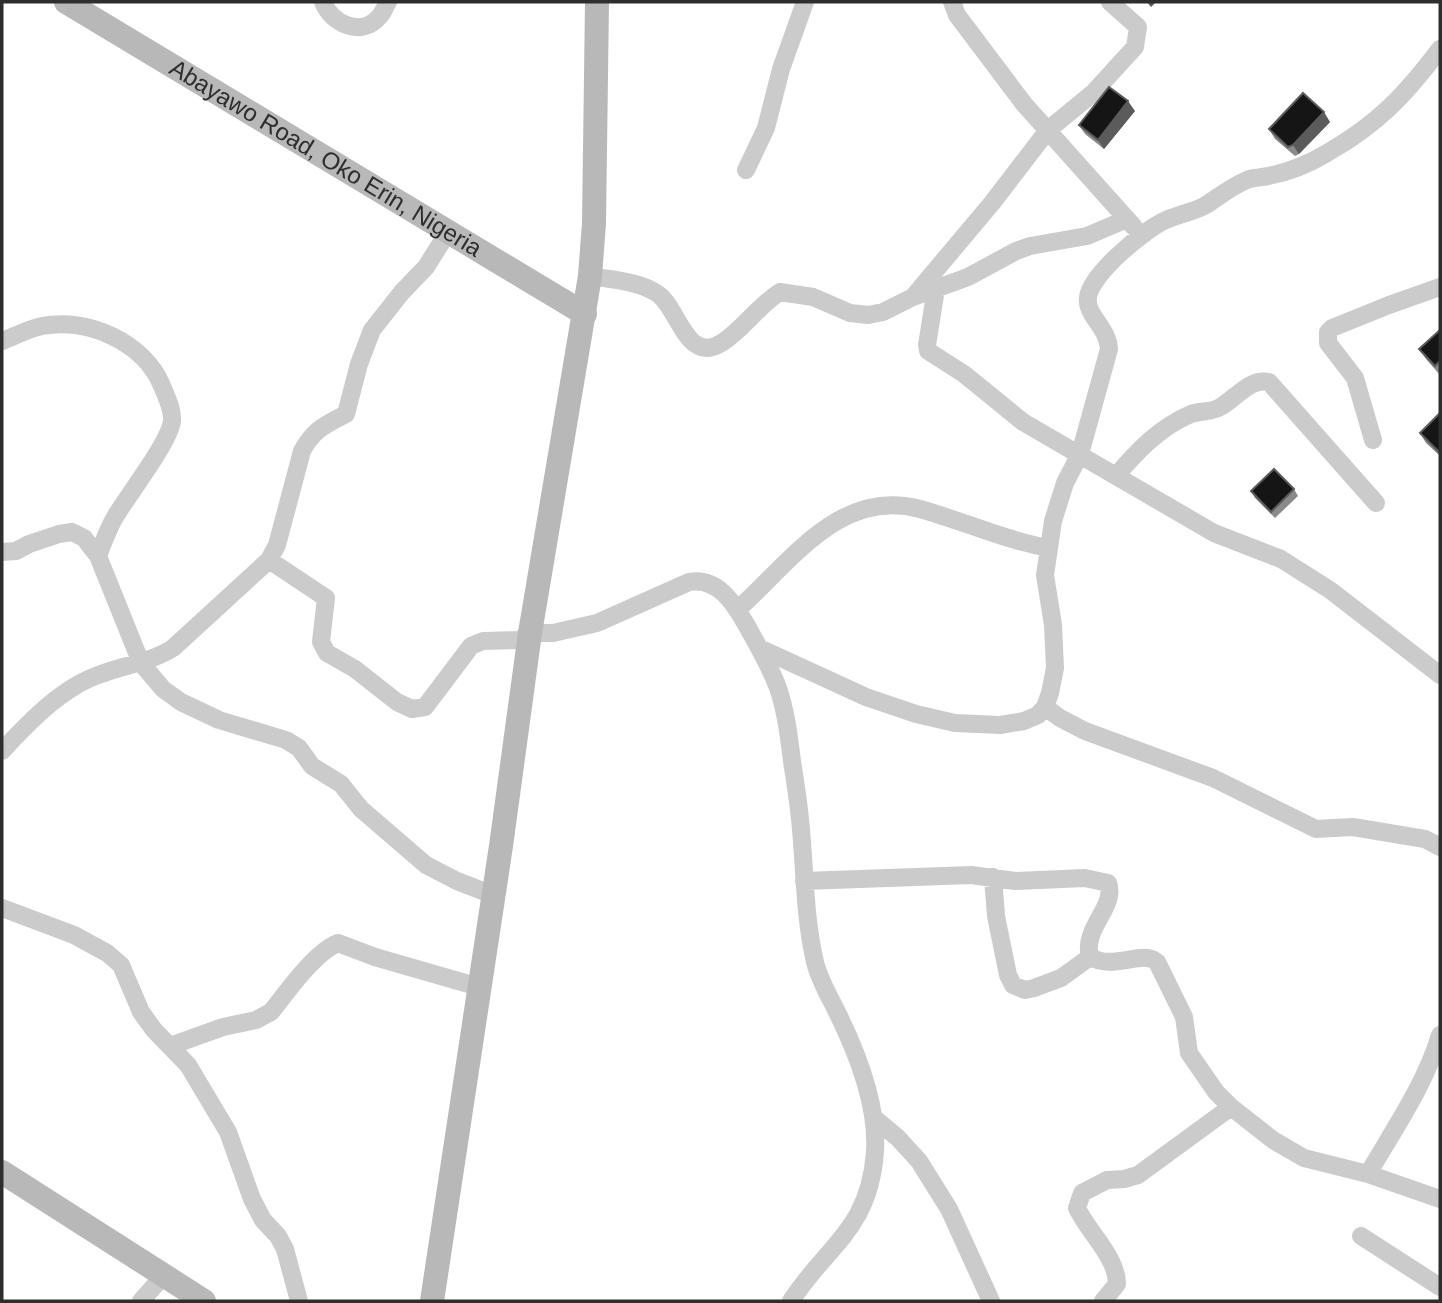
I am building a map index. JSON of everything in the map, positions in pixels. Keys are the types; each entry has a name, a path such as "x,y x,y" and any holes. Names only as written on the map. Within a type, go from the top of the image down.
{"street":[{"name":"Abayawo Road, Oko Erin, Nigeria","path":"66,2 584,314"},
{"path":"323,2 338,23 356,27 370,24 379,18 388,2"},
{"path":"432,1301 530,633 590,276 594,210 597,2"},
{"path":"746,170 766,128 792,34 805,2"},
{"path":"952,2 957,15 1024,104 1141,234"},
{"path":"913,297 992,203 1048,130 1093,93 1135,47 1138,27 1110,2"},
{"path":"759,648 866,696 916,714 955,723 1000,725 1024,721 1038,715 1045,707 1055,668 1054,625 1045,575 1053,521 1065,483 1080,454 1110,349 1109,339 1092,314 1087,300 1094,282 1141,234 1166,219 1203,206 1250,178 1294,170 1353,137 1384,114 1440,49"},
{"path":"590,276 629,283 658,294 672,309 686,337 696,344 711,348 723,342 780,292 813,298 850,313 867,315 883,312 913,297 968,278 1016,251 1087,236 1127,219"},
{"path":"2,751 71,688 99,674 159,657 173,648 269,560 278,545 302,451 308,439 331,420 346,414 359,364 372,330 426,267 448,232"},
{"path":"1373,440 1355,378 1328,343 1328,332 1369,313 1440,288"},
{"path":"936,289 927,338 928,351 964,374 1023,422 1214,533 1280,559 1330,590 1440,675"},
{"path":"2,341 41,326 83,327 105,333 125,344 146,359 159,380 172,420 166,438 114,519 98,556"},
{"path":"1116,476 1138,449 1170,426 1193,413 1213,411 1249,385 1261,380 1269,382 1376,503"},
{"path":"738,609 785,561 811,539 835,522 864,508 893,504 919,509 1008,538 1049,548"},
{"path":"2,552 16,551 42,539 72,533 85,538 98,556 141,663 163,690 181,702 227,723 275,736 299,748 312,766 335,778 361,809 426,865 457,881 493,894"},
{"path":"269,560 326,598 321,642 327,653 355,669 397,702 412,709 425,707 471,646 483,641 519,640 530,633 553,633 597,623 689,582 701,580 714,583 738,609 778,688 785,713 800,819 804,881 815,963 824,989 851,1042 876,1133 873,1176 861,1212 842,1240 791,1301"},
{"path":"1045,707 1085,731 1221,781 1316,829 1353,827 1425,839 1440,847"},
{"path":"804,881 944,875 1038,882 1085,878 1108,883 1108,901 1091,933 1090,957"},
{"path":"993,877 996,916 1008,975 1013,985 1024,990 1034,988 1061,978 1090,957"},
{"path":"2,908 74,935 107,953 121,965 141,1012 154,1030 188,1065 228,1132 252,1199 263,1220 278,1236 285,1249 299,1301"},
{"path":"170,1046 223,1027 264,1017 313,963 338,943 375,957 480,987"},
{"path":"1090,957 1098,962 1124,962 1144,956 1157,962 1184,1017 1189,1053 1216,1092 1273,1140 1304,1158 1368,1174 1440,1199"},
{"path":"1368,1174 1416,1092 1440,1035"},
{"path":"1103,1301 1115,1289 1117,1278 1107,1255 1085,1225 1077,1208 1082,1193 1107,1180 1125,1180 1138,1175 1231,1107"},
{"path":"874,1118 898,1138 919,1161 949,1209 991,1301"},
{"path":"2,1172 204,1301"},
{"path":"1362,1236 1440,1287"},
{"path":"141,1301 164,1275"}],"building":[{"path":"1109,87 1128,101 1098,140 1079,125"},
{"path":"1303,93 1324,112 1288,147 1269,129"},
{"path":"1440,330 1440,361 1435,366 1419,349"},
{"path":"1440,413 1440,453 1420,433"},
{"path":"1274,469 1294,489 1271,512 1251,491"}]}
